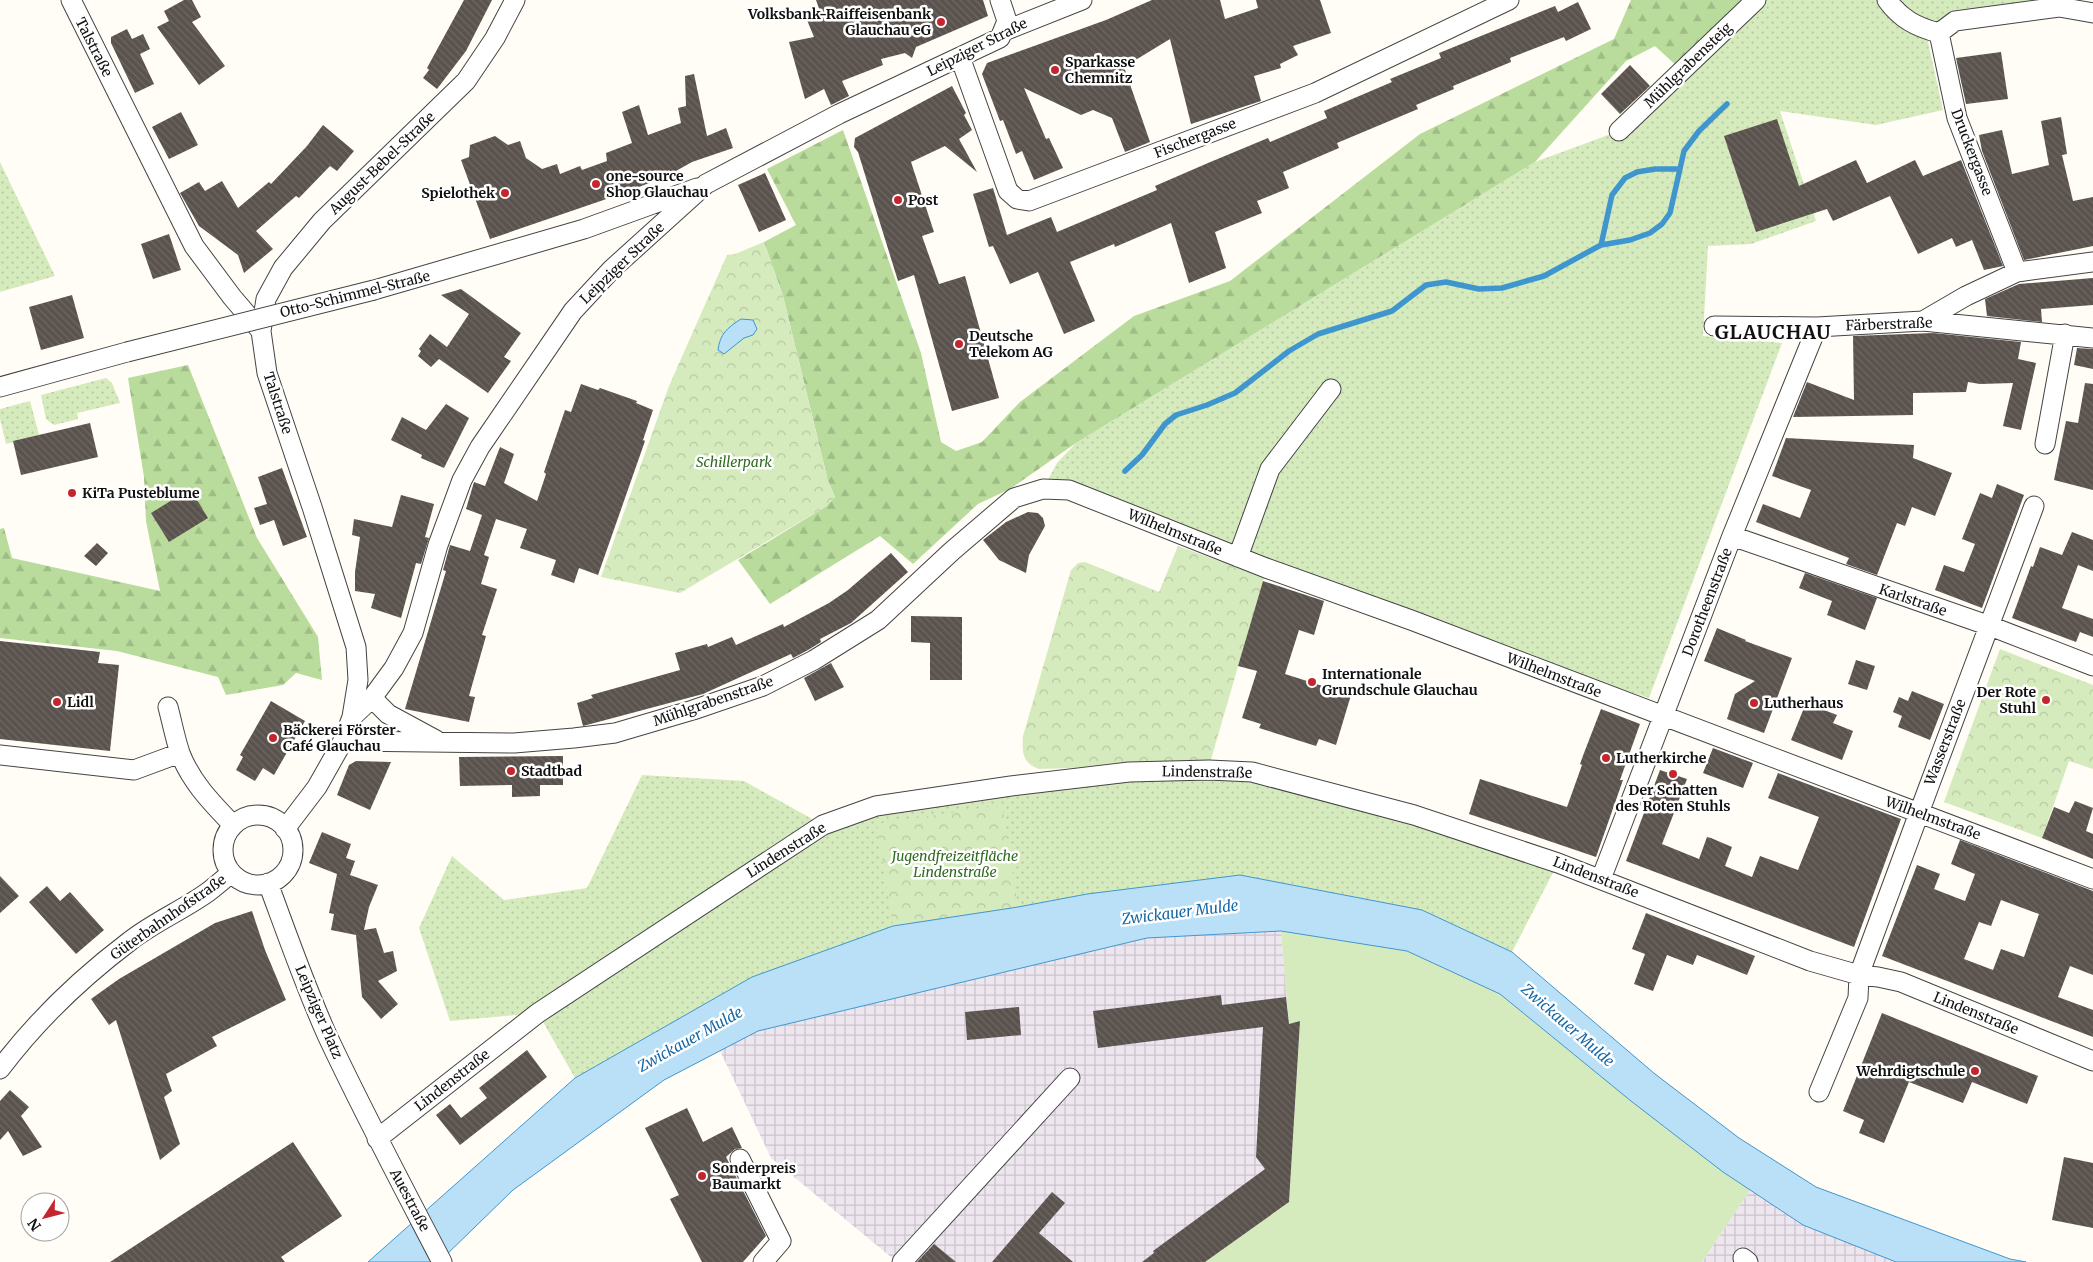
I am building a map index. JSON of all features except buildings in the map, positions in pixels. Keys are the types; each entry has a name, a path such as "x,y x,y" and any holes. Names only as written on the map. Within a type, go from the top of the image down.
{"street":[{"name":"Talstraße","path":"71,0 194,246 261,331 267,374 312,507 356,648 358,680 352,717 343,741 317,788 285,829"},
{"name":"August-Bebel-Straße","path":"261,331 266,299 283,268 300,245 322,221 466,81 495,38 515,0"},
{"path":"1000,0 1007,21 1004,31"},
{"name":"Leipziger Straße","path":"352,717 372,698 394,668 413,632 438,545 462,480 480,446 573,311 612,268 706,184 825,122 1000,38 1004,31 1082,0"},
{"name":"Fischergasse","path":"960,57 1008,191 1017,199 1028,201 1315,93 1509,0"},
{"name":"Mühlgrabensteig","path":"1619,131 1756,0"},
{"path":"1887,0 1897,14 1903,18 1916,25 1940,33 1955,21 2059,7 2093,13"},
{"name":"Druckergasse","path":"1940,33 1957,118 2017,272"},
{"name":"Otto-Schimmel-Straße","path":"0,387 126,352 374,290 584,229 706,184"},
{"path":"1923,321 1966,296 2017,272 2093,262"},
{"name":"Färberstraße","path":"1714,326 1817,327 1923,321 2093,338"},
{"name":"Dorotheenstraße","path":"1601,878 1732,536 1817,327"},
{"path":"2045,444 2065,334"},
{"path":"1238,557 1270,469 1331,389"},
{"name":"Wilhelmstraße","path":"1014,498 1043,489 1069,490 1238,557 1411,620 2093,879"},
{"name":"Mühlgrabenstraße","path":"343,741 514,743 615,733 693,710 763,686 814,660 878,620 952,551 1014,498"},
{"name":"Wasserstraße","path":"1819,1092 1858,998 1859,975 2034,506"},
{"name":"Karlstraße","path":"1732,536 1990,626 2093,666"},
{"name":"Mühlgrabenstraße","path":"372,698 388,714 441,742"},
{"path":"168,707 180,753 192,778 208,799 233,825"},
{"path":"0,755 134,770 180,753"},
{"name":"Lindenstraße","path":"377,1139 538,1013 823,825 876,806 1011,786 1128,772 1208,770 1252,772 1414,815 1601,878 1810,961 1859,975 1901,982 2093,1061"},
{"path":"260,816 277,821 285,829 290,838 291,860 286,870 278,878 258,885 248,884 231,873 223,854 227,834 233,825 243,818 260,816"},
{"name":"Güterbahnhofstraße","path":"0,1069 19,1044 54,1005 88,974 131,939 208,892 231,873"},
{"name":"Leipziger Platz","path":"268,883 302,976 327,1035 377,1139"},
{"path":"902,1262 1070,1078"},
{"name":"Auestraße","path":"377,1139 442,1262"},
{"path":"740,1159 781,1240 763,1262"}],"shaded area":[{"path":"1281,931 1289,1023 1300,1021 1289,1202 1205,1262 897,1262 771,1158 720,1051 758,1031 1147,938"},
{"path":"1750,1190 1803,1225 1896,1262 1702,1262"}],"green space":[{"path":"1631,0 1741,0 1680,69 1655,46 1626,61 1535,162 1076,443 1010,489 978,504 913,564 880,536 770,604 738,560 825,507 835,497 828,481 783,296 764,242 796,225 767,169 843,130 921,353 941,442 956,451 982,442 1020,402 1134,316 1230,281 1420,134 1614,39"},
{"path":"1741,0 2052,0 1954,10 1931,30 1928,42 1943,110 1876,125 1780,111 1816,221 1751,244 1708,246 1703,336 1782,343 1649,698 1411,620 1043,489 1057,463 1076,443 1535,162 1619,131 1680,69"},
{"path":"0,162 55,276 0,292"},
{"name":"Schillerpark","path":"764,242 783,296 828,481 835,497 825,507 680,593 601,577 669,386 727,255 735,254"},
{"path":"188,365 257,538 318,637 322,680 296,673 283,685 226,695 218,677 117,651 0,638 0,529 4,528 12,558 160,591 146,521 144,477 128,378"},
{"path":"106,378 112,383 120,403 77,413 78,419 54,425 46,419 41,395"},
{"path":"30,401 39,435 6,444 0,419 0,409"},
{"path":"1178,546 1264,577 1210,763 1039,769 1033,767 1024,756 1023,736 1071,570 1078,563 1085,562 1159,592"},
{"path":"2000,649 2093,685 2093,769 2069,761 2042,838 1944,802"},
{"path":"1209,770 1558,863 1512,952 1422,910 1240,875 1087,894 1018,907 752,977 575,1078 538,1013 450,1021 419,928 452,856 504,900 587,888 642,775 744,781 823,825 876,806"},
{"name":"Jugendfreizeitfläche Lindenstraße","path":"1002,805 1018,907 893,926 877,824"},
{"path":"1281,931 1407,951 1500,994 1631,1101 1723,1172 1750,1190 1702,1262 1205,1262 1289,1202 1300,1021 1289,1024"}],"water":[{"path":"741,319 753,320 757,329 753,335 744,338 724,354 718,350 722,336"},
{"name":"Zwickauer Mulde","path":"1240,875 1422,910 1512,952 1655,1074 1739,1138 1816,1187 2010,1259 2026,1262 1896,1262 1803,1225 1723,1172 1631,1101 1500,994 1407,951 1281,931 1147,938 758,1031 664,1080 513,1190 439,1262 368,1262 575,1078 752,977 893,926 1018,907 1087,894"}],"waterway":[{"path":"1125,471 1142,455 1165,424 1176,415 1235,393 1289,351 1318,334 1392,311 1426,285 1446,282 1479,289 1502,288 1544,276 1601,245 1630,240 1650,233 1662,224 1670,213 1684,151 1699,131 1727,104"},
{"path":"1601,245 1612,195 1625,178 1637,172 1655,169 1680,169"}],"place":[{"name":"Volksbank-Raiffeisenbank Glauchau eG","path":"941,22"},
{"name":"Sparkasse Chemnitz","path":"1055,70"},
{"name":"one-source Shop Glauchau","path":"596,184"},
{"name":"Spielothek","path":"505,193"},
{"name":"Post","path":"898,200"},
{"name":"Deutsche Telekom AG","path":"959,344"},
{"name":"KiTa Pusteblume","path":"72,493"},
{"name":"Internationale Grundschule Glauchau","path":"1312,682"},
{"name":"Der Rote Stuhl","path":"2046,700"},
{"name":"Lidl","path":"57,702"},
{"name":"Lutherhaus","path":"1754,703"},
{"name":"Bäckerei Förster Café Glauchau","path":"273,738"},
{"name":"Lutherkirche","path":"1606,758"},
{"name":"Stadtbad","path":"511,771"},
{"name":"Der Schatten des Roten Stuhls","path":"1673,774"},
{"name":"Wehrdigtschule","path":"1975,1071"},
{"name":"Sonderpreis Baumarkt","path":"702,1176"}],"district":[{"name":"GLAUCHAU","path":"1773,332"}]}
